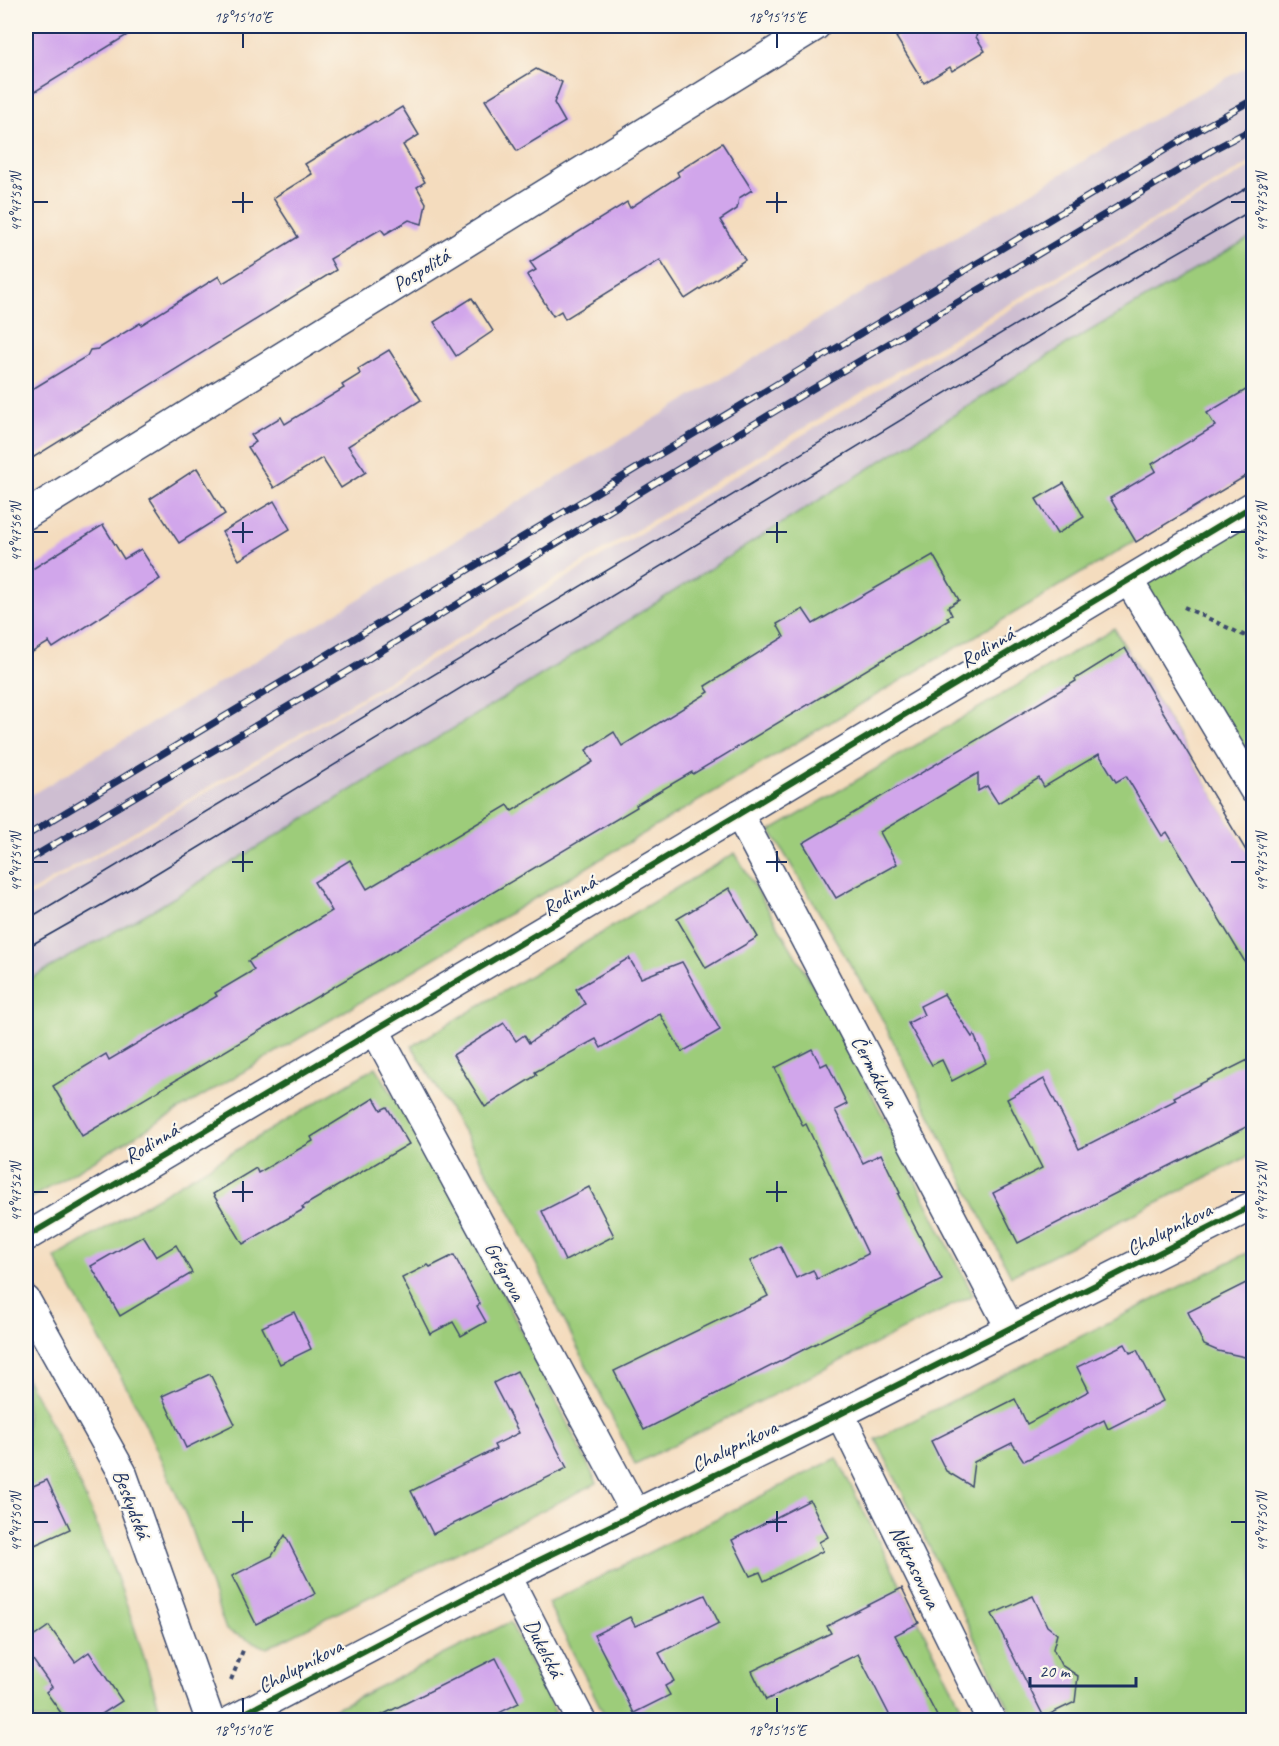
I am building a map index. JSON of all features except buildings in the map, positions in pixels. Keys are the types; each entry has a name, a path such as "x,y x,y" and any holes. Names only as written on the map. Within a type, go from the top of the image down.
{"street":[{"name":"Pospolitá","path":"26,515 781,35 816,26"},
{"name":"Rodinná","path":"26,1237 1254,505"},
{"path":"1129,581 1254,790"},
{"name":"Čermákova","path":"739,814 1010,1328"},
{"name":"Grégrova","path":"375,1030 635,1512"},
{"name":"Chalupníkova","path":"231,1720 507,1576 840,1414 1254,1205"},
{"name":"Beskydská","path":"26,1300 122,1472 210,1720"},
{"name":"Někrasovova","path":"840,1414 991,1720"},
{"name":"Dukelská","path":"507,1576 581,1720"}],"path":[{"path":"1181,606 1254,640"}],"shaded area":[{"path":"1253,64 1253,161 950,339 370,692 26,895 26,798 326,619 906,266 1188,99"},
{"path":"1253,166 1253,236 1062,347 530,682 160,906 26,981 26,899 472,635 1125,240"}],"green space":[{"path":"1253,236 1253,471 26,1201 26,981 160,906 530,682 1062,347"},
{"path":"1253,505 1253,790 1129,581"},
{"path":"1114,628 1253,864 1253,1154 1011,1276 879,1013 771,831"},
{"path":"735,853 841,1033 973,1295 635,1464 505,1201 412,1046"},
{"path":"376,1067 466,1220 597,1483 267,1648 226,1630 187,1518 138,1408 55,1258"},
{"path":"1253,1250 1253,1720 1015,1720 876,1439"},
{"path":"26,1378 85,1497 133,1622 159,1707 140,1720 26,1720"},
{"path":"837,1458 968,1720 607,1720 548,1603"},
{"path":"510,1622 559,1720 312,1720"}],"tram line":[{"path":"26,920 1133,254 1254,184"},
{"path":"26,948 142,882 1144,272 1254,209"}],"railway":[{"path":"26,836 1195,132 1254,99"},
{"path":"26,861 355,667 660,480 1216,148 1254,128"}],"cycle path":[{"path":"26,1237 1254,505"},
{"path":"232,1720 507,1576 840,1414 1254,1205"}]}
